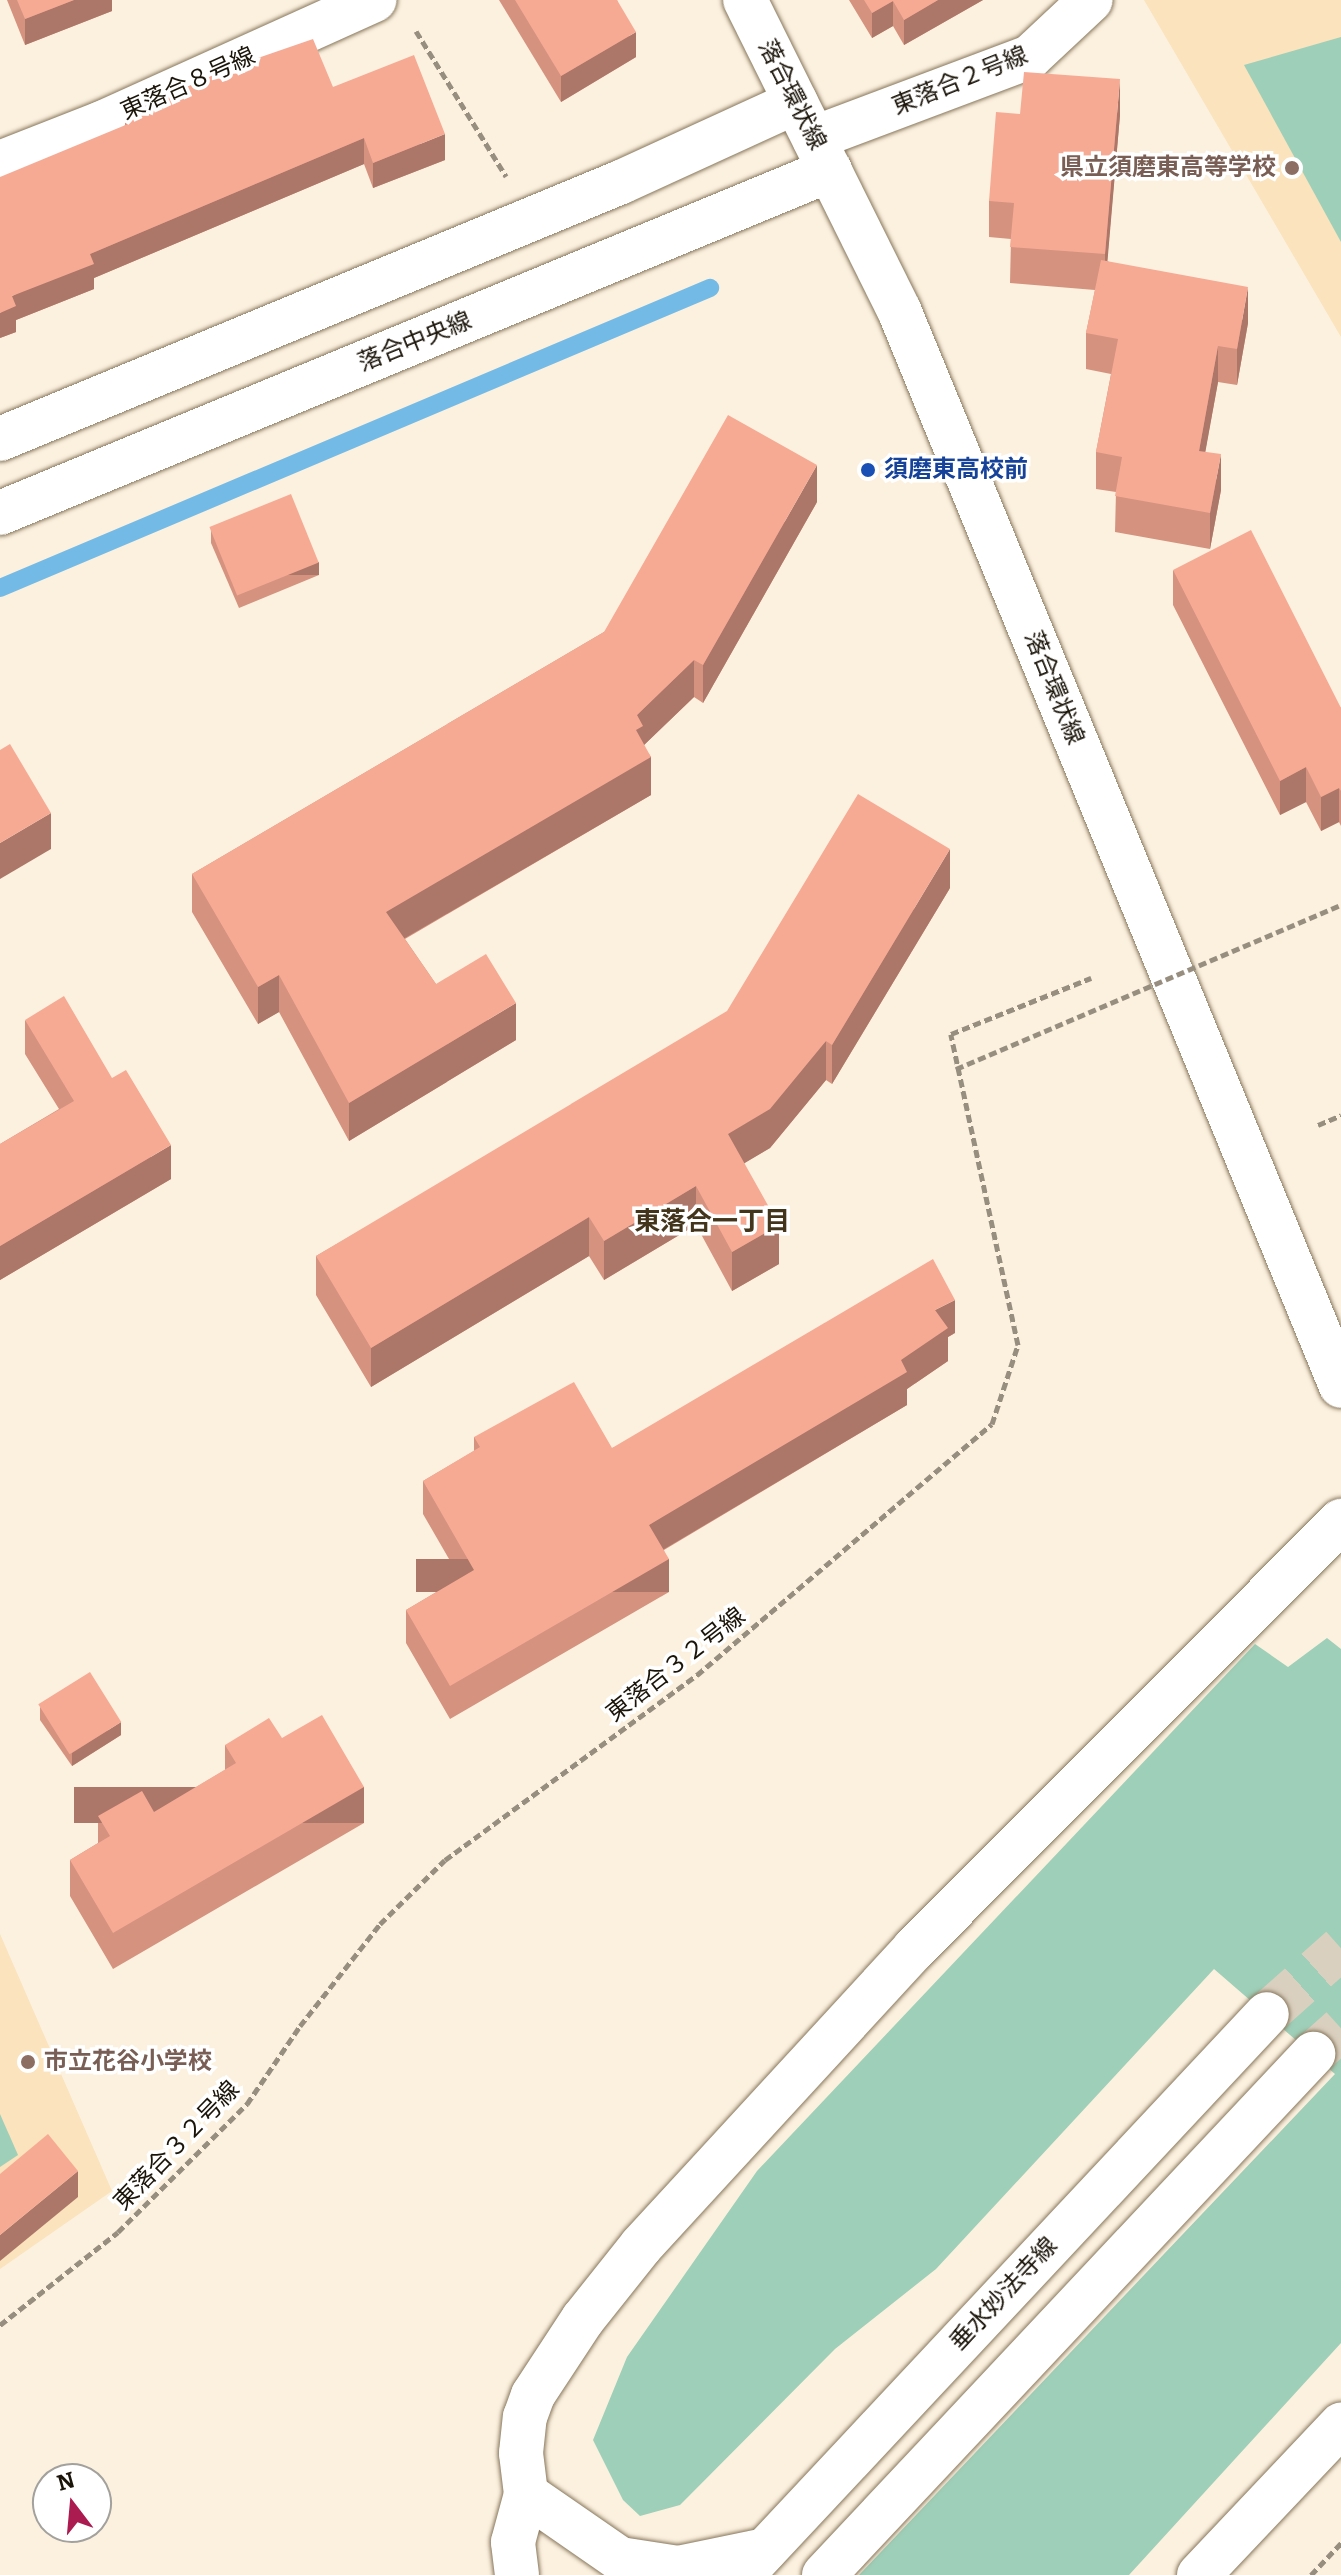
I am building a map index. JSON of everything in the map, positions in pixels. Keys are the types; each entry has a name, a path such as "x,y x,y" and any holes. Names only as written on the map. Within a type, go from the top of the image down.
{"street":[{"name":"東落合８号線","path":"0,163 102,123 375,0"},
{"name":"落合環状線","path":"745,0 899,310 1341,1386"},
{"name":"東落合２号線","path":"813,137 1030,57 1081,4"},
{"path":"0,439 621,182 813,137"},
{"name":"落合中央線","path":"0,513 813,137"},
{"path":"517,2575 513,2542 526,2494 522,2432 533,2395 641,2246 914,1949 1341,1521"},
{"name":"垂水妙法寺線","path":"754,2562 1267,2014"},
{"path":"824,2575 1313,2054"},
{"path":"1199,2575 1341,2425"},
{"path":"526,2494 620,2559 678,2568 754,2562"}],"path":[{"path":"413,26 510,183"},
{"path":"956,1069 1341,905"},
{"name":"東落合３２号線","path":"0,2325 118,2232 247,2104 300,2026 380,1924 445,1860 697,1675 992,1424 1018,1345 956,1069 951,1034 1091,978"},
{"path":"1318,1125 1341,1115"},
{"path":"1311,2575 1341,2543"}],"shaded area":[{"name":"県立須磨東高等学校","path":"1144,0 1341,0 1341,337"},
{"name":"市立花谷小学校","path":"0,1934 112,2191 0,2269"}],"green space":[{"path":"1341,37 1341,242 1244,65"},
{"path":"1327,1638 1341,1649 1341,2343 1129,2575 859,2575 1335,2074 1214,1969 936,2269 835,2349 680,2505 640,2516 623,2500 593,2440 627,2357 757,2171 1255,1644 1288,1667"},
{"path":"0,2114 18,2155 0,2167"}],"building":[{"path":"17,0 74,0 25,19"},
{"path":"515,0 617,0 636,32 561,76"},
{"path":"864,0 938,0 904,20 893,1 872,13"},
{"path":"313,39 333,87 414,55 445,134 373,163 364,138 90,254 94,264 12,296 16,306 0,313 0,177 128,124 125,115 226,69"},
{"path":"1024,72 1120,79 1105,254 1010,247 1014,203 989,201 996,112 1020,114"},
{"path":"1101,260 1248,287 1237,349 1218,346 1199,451 1221,454 1210,513 1115,496 1122,457 1096,452 1118,339 1086,333"},
{"path":"728,415 817,465 703,665 694,660 637,715 643,726 636,730 651,757 386,912 436,984 486,954 516,1003 349,1103 279,975 258,987 192,874 604,632"},
{"path":"291,494 319,563 237,596 209,527"},
{"path":"1251,530 1341,708 1341,791 1339,788 1321,797 1306,767 1280,781 1173,570"},
{"path":"10,744 51,813 0,843 0,750"},
{"path":"858,794 950,849 832,1045 826,1041 770,1109 728,1134 779,1225 732,1252 696,1186 604,1241 589,1217 371,1348 316,1256 727,1011"},
{"path":"64,996 112,1078 126,1070 171,1145 0,1246 0,1144 74,1101 25,1020"},
{"path":"933,1259 955,1300 935,1310 948,1328 901,1360 907,1372 649,1525 669,1559 450,1686 406,1610 474,1570 423,1481 480,1447 474,1437 574,1382 612,1448"},
{"path":"90,1672 121,1722 70,1754 38,1704"},
{"path":"322,1715 364,1787 113,1933 70,1860 110,1836 98,1816 142,1791 154,1812 236,1763 225,1745 269,1718 282,1738"},
{"path":"48,2134 78,2171 0,2235 0,2174"}],"waterway":[{"path":"0,588 710,288"}],"tunnel":[{"path":"1267,2014 1341,1948"},
{"path":"1313,2054 1341,2029"}],"place":[{"name":"県立須磨東高等学校","path":"1292,168"},
{"name":"須磨東高校前","path":"868,470"},
{"name":"市立花谷小学校","path":"28,2062"}],"district":[{"name":"東落合一丁目","path":"712,1222"}]}
